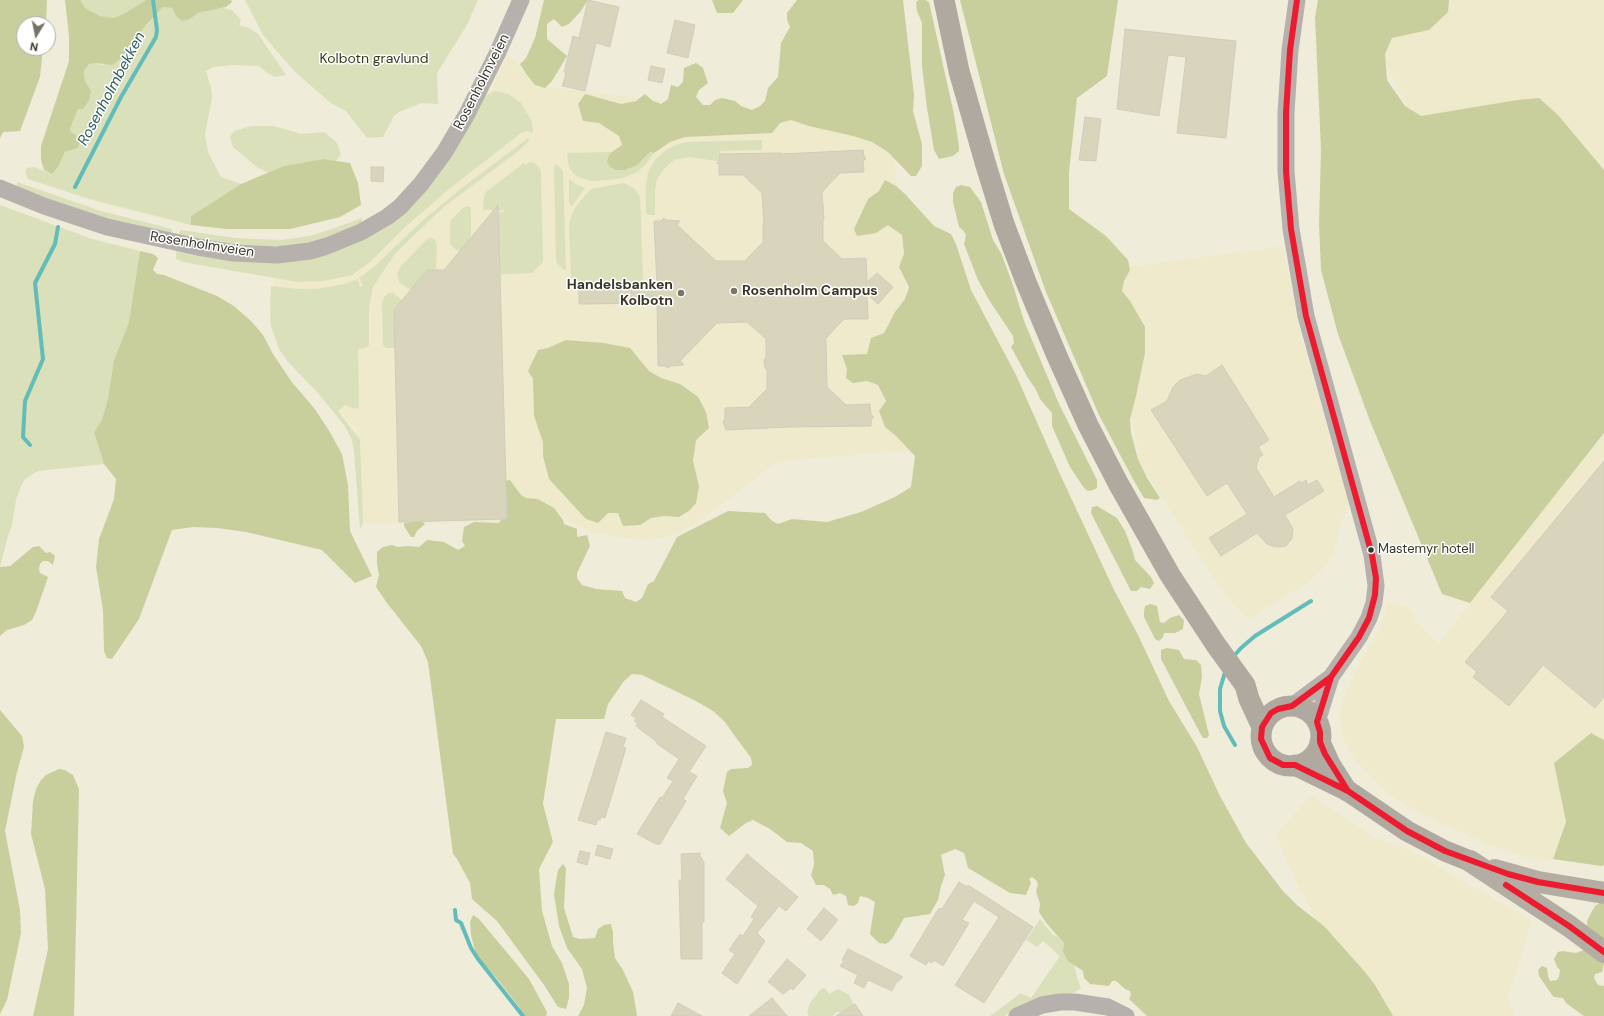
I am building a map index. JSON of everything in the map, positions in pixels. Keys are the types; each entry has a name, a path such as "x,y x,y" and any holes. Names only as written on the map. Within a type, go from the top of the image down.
{"highway":[{"path":"1470,861 1508,874 1554,886 1604,893"},
{"path":"1470,861 1569,926 1604,952"},
{"path":"1554,886 1604,880"}],"main road":[{"path":"944,0 976,133 1004,224 1029,289 1088,425 1118,483 1170,575 1216,645 1245,685 1249,699 1262,727"},
{"path":"1245,685 1285,707 1304,709 1309,713 1330,764 1348,791"},
{"path":"1285,707 1268,716 1262,727 1262,745 1270,758 1283,765 1296,765 1302,763 1314,755 1318,732"},
{"path":"1296,765 1348,791 1407,831 1445,851 1470,861"}],"street":[{"name":"Rosenholmveien","path":"0,188 44,206 107,227 198,247 240,253 277,254 310,251 327,246 361,232 387,217 400,207 421,184 444,153 467,114 502,43 521,0"},
{"path":"1297,0 1290,50 1286,107 1286,171 1291,229 1301,291 1312,338 1372,555 1376,578 1374,603 1366,624 1331,677 1318,732"},
{"path":"1285,707 1331,677"},
{"path":"1017,1016 1042,1005 1060,1002 1075,1002 1108,1008 1126,1016"}],"shaded area":[{"path":"1409,0 1604,0 1604,188 1413,119 1383,58"},
{"path":"507,54 541,86 892,129 920,450 778,461 696,524 672,536 648,540 622,538 594,533 569,522 548,503 511,502 510,522 361,524 356,430 334,407 274,306 274,278 366,242 480,112"},
{"path":"1283,246 1302,340 1335,457 1351,502 1341,521 1334,552 1321,571 1306,584 1251,618 1242,613 1220,588 1140,463 1130,407 1084,273"},
{"path":"1604,433 1604,740 1591,733 1554,763 1566,822 1553,859 1536,861 1494,847 1448,827 1412,809 1390,795 1359,765 1349,752 1342,734 1340,718 1342,700 1362,659 1376,635 1388,602 1407,607 1411,610 1415,620 1438,644"},
{"path":"1312,795 1372,836 1411,851 1532,921 1508,998 1516,1016 1365,1016 1287,863 1276,834"}],"green space":[{"path":"0,0 47,0 46,16 16,16 16,56 42,56 40,77 20,131 3,132 0,138"},
{"path":"65,0 80,0 85,8 100,16 114,18 146,0 231,0 232,2 226,7 198,13 190,19 182,21 176,16 172,8 163,7 146,25 134,40 131,48 120,59 112,65 95,63 89,64 84,71 85,81 91,91 89,101 83,109 78,109 70,129 71,132 78,136 82,141 77,148 65,152 58,167 52,174 44,170 41,160 41,146 69,61 69,36"},
{"path":"80,0 146,0 114,18 100,16 85,8"},
{"name":"Kolbotn gravlund","path":"245,0 478,0 467,25 437,73 438,104 422,103 399,112 394,116 383,137 367,138 346,111 331,103 295,72 263,35"},
{"path":"544,0 588,0 581,11 569,24 562,27 554,19 547,24 547,39 567,56 552,81 545,88 535,85 520,64 526,58 535,38"},
{"path":"712,0 743,0 733,13 717,13"},
{"path":"797,0 903,0 914,95 913,111 922,144 922,166 916,176 911,176 888,152 872,142 791,120 780,123 772,133 685,137 670,142 654,153 650,152 637,165 625,170 616,170 610,167 607,162 609,155 622,145 619,136 599,123 583,121 578,104 585,94 621,104 636,101 645,94 653,101 661,104 668,99 671,85 678,87 683,82 684,68 696,63 703,68 708,83 699,90 696,97 703,105 710,105 715,100 722,98 735,101 741,106 752,110 760,106 765,101 768,88 778,77 781,43 790,27 787,20 787,13"},
{"path":"919,0 929,2 954,114 959,146 959,151 953,156 939,159 934,150 927,108 922,66 922,23 917,11 916,2"},
{"path":"960,0 1118,0 1107,76 1077,98 1069,172 1069,209 1106,236 1128,260 1130,270 1124,281 1122,291 1130,301 1145,327 1145,353 1130,419 1131,433 1138,459 1147,478 1160,498 1157,500 1144,498 1134,481 1099,415 1046,292 1004,174"},
{"path":"1318,0 1449,0 1448,12 1429,30 1392,38 1385,54 1387,80 1405,106 1421,116 1517,100 1539,98 1558,115 1604,170 1604,433 1470,603 1442,594 1370,421 1338,334 1321,270 1319,224 1321,150 1315,17"},
{"path":"163,7 172,8 176,16 190,19 198,13 210,10 223,8 232,10 241,20 239,25 249,28 258,34 286,75 275,77 259,66 233,65 213,67 206,71 212,98 205,135 208,152 221,177 241,184 191,216 191,225 89,199 28,179 25,172 27,168 34,167 52,174 58,167 65,152 77,147 78,136 71,132 70,129 78,109 83,109 89,101 91,91 85,81 84,71 89,64 95,63 103,65 131,48 134,40"},
{"path":"495,91 508,94 521,103 532,122 533,133 527,131 521,133 449,189 405,227 370,262 352,275 324,281 297,282 183,262 176,259 176,251 208,255 368,236 485,96"},
{"path":"251,126 274,126 301,134 324,132 337,143 341,154 336,161 323,159 284,166 269,173 258,168 233,147 230,137 234,131"},
{"path":"527,139 530,140 517,152 445,206 414,235 394,255 373,287 369,307 369,345 365,348 358,349 359,407 355,409 345,405 338,411 360,440 363,522 360,529 352,440 344,425 317,392 288,362 279,349 271,326 271,286 298,289 317,289 345,284 358,279 360,287 363,286 359,278 375,266 421,222 463,187"},
{"path":"762,140 762,150 721,151 718,155 718,160 716,161 690,157 674,160 664,169 657,179 655,191 655,215 649,215 646,213 646,184 649,170 654,161 666,150 678,144 687,142"},
{"path":"612,152 609,155 637,165 650,152 654,153 645,165 637,172 623,178 590,181 576,176 569,168 567,153"},
{"path":"323,159 350,163 358,183 361,205 340,217 290,229 227,229 191,225 191,216 241,184 284,166"},
{"path":"530,162 536,164 541,173 543,262 532,273 440,277 493,212 504,212 504,210 483,210 484,196 486,192 524,163 525,165"},
{"path":"555,163 563,171 566,270 564,270 556,262"},
{"path":"569,179 577,185 585,188 572,206 569,203"},
{"path":"885,180 896,186 905,194 934,226 951,234 956,244 971,290 1016,375 1114,590 1138,635 1169,701 1197,747 1220,796 1246,843 1283,891 1298,906 1324,926 1365,972 1375,985 1393,1016 1147,1016 1129,999 1131,995 1130,991 1125,989 1116,981 1112,981 1109,986 1090,984 1084,978 1083,971 1068,961 1063,952 1064,943 1047,924 1039,912 1040,904 1036,891 1038,884 1036,880 1032,877 1029,879 1031,883 1026,895 1010,893 968,868 964,853 955,849 941,855 945,875 938,900 930,914 904,918 892,939 886,944 879,943 870,934 875,902 860,896 858,903 854,906 848,905 846,896 840,893 833,895 830,889 824,885 816,885 811,875 814,865 813,851 801,843 787,842 770,829 753,820 746,823 729,836 720,828 727,803 723,791 727,772 731,769 748,768 752,765 751,758 724,721 713,711 694,700 642,675 632,674 624,681 608,704 604,719 556,719 543,804 553,842 539,869 542,911 552,946 562,963 569,984 569,998 566,1009 558,1007 544,985 497,921 472,899 470,883 453,854 428,662 421,646 376,587 379,575 377,552 383,547 392,545 398,547 419,547 427,540 444,542 458,550 465,546 462,541 464,527 474,522 499,523 503,517 504,481 510,480 521,495 526,498 538,499 554,508 563,520 564,524 577,529 577,537 587,535 590,546 577,573 577,578 582,585 596,589 622,591 625,598 636,602 642,598 648,584 654,581 677,537 728,511 765,513 772,521 778,524 792,519 827,522 861,512 895,497 911,487 915,456 885,427 879,411 886,401 878,385 867,381 853,383 846,378 847,369 842,355 867,354 871,338 884,333 895,312 905,299 909,287 899,267 904,254 902,235 888,225 876,233 857,236 854,229 868,199 879,191"},
{"path":"17,182 101,211 172,229 172,236 136,228 17,188"},
{"path":"624,183 635,189 640,197 643,281 637,285 581,286 571,277 569,225 572,214 577,205 591,189"},
{"path":"961,185 970,187 981,202 993,240 1001,253 1013,285 1024,321 1059,404 1097,480 1097,488 1093,490 1088,491 1084,488 1070,467 1052,426 1052,413 1040,399 1028,378 1011,347 1014,343 1013,336 989,300 978,280 964,244 966,235 959,227 953,202 953,193 956,187"},
{"path":"0,205 92,239 140,251 129,322 114,360 108,398 102,420 94,432 104,464 38,471 25,479 16,500 12,525 0,567"},
{"path":"464,207 470,207 471,210 471,237 460,251 456,250 450,244 450,221"},
{"path":"362,218 362,224 310,243 283,247 236,245 179,235 180,230 236,238 281,240 309,236"},
{"path":"431,238 435,240 437,245 436,270 411,290 399,282 397,274 401,266 427,239"},
{"path":"140,251 153,254 158,258 153,270 157,274 164,275 217,296 234,306 252,322 263,335 273,354 291,381 314,408 342,454 348,485 350,531 372,576 355,583 322,550 246,532 217,528 193,527 172,530 139,619 112,659 107,658 104,651 103,610 96,567 99,539 114,499 116,479 104,464 94,432 102,420 108,398 114,360 129,322"},
{"path":"389,293 393,293 402,300 394,310 395,348 387,348 383,345 382,304 384,297"},
{"path":"566,340 604,343 630,348 649,371 661,378 680,384 698,397 706,412 709,428 696,440 693,461 699,486 696,503 690,510 679,517 664,516 651,518 640,525 623,526 618,513 608,513 598,523 586,519 549,479 543,456 543,442 534,416 533,379 528,371 538,350 548,348"},
{"path":"1097,506 1117,518 1125,531 1135,560 1151,577 1154,583 1150,589 1141,587 1137,591 1131,591 1091,513 1092,507"},
{"path":"421,521 425,524 417,531 414,537 411,537 404,526 404,523"},
{"path":"39,546 46,553 50,552 55,556 53,565 48,561 43,561 40,564 40,573 48,577 36,612 32,620 24,625 7,630 0,636 0,567 10,566 33,547"},
{"path":"1151,604 1157,606 1160,622 1164,623 1170,618 1179,615 1184,620 1183,629 1175,633 1164,633 1163,637 1159,641 1155,639 1144,617 1145,606"},
{"path":"1167,648 1179,650 1184,659 1196,660 1201,665 1202,677 1199,694 1209,735 1207,738 1203,738 1200,733 1161,659 1161,650"},
{"path":"0,710 22,736 24,747 17,772 5,831 20,910 21,933 7,1000 0,1014"},
{"path":"1591,733 1604,740 1604,865 1601,866 1553,859 1566,822 1554,763"},
{"path":"59,769 65,770 73,775 79,789 74,1016 33,1016 48,949 45,889 31,834 33,801 36,789 41,780 46,775"},
{"path":"563,864 566,868 564,908 573,937 580,939 595,938 598,929 604,925 611,924 615,958 623,970 633,992 637,1016 578,1016 584,1005 587,988 582,969 567,948 559,926 554,894 558,870"},
{"path":"1600,903 1604,903 1604,939 1587,926 1587,921 1595,906"},
{"path":"473,915 479,919 529,979 547,1012 546,1016 523,1016 519,1007 499,981 476,955 471,935 470,922"},
{"path":"1040,919 1052,934 1058,937 1065,944 1073,960 1081,988 1070,995 1021,1006 1004,1016 990,1016 1021,993 1031,998 1060,956 1043,941 1037,947 1026,940"},
{"path":"1587,949 1604,963 1602,972 1595,974 1594,978 1598,985 1604,986 1604,1016 1584,1016 1566,1003 1563,998 1554,997 1539,976 1538,970 1542,966 1547,968 1550,981 1557,980 1560,970 1554,959 1558,952 1562,951 1576,953"},
{"path":"825,988 829,994 838,989 849,995 854,1005 842,1012 836,1012 833,1016 809,1016 807,1013 810,1003 821,989"}],"building":[{"path":"588,0 619,7 610,47 596,43 585,91 562,86 573,36 579,38"},
{"path":"675,20 695,25 688,58 667,53"},
{"path":"1125,29 1236,41 1226,138 1177,133 1186,57 1168,55 1159,116 1117,109"},
{"path":"651,66 665,69 662,83 648,80"},
{"path":"1085,117 1101,119 1096,161 1079,160"},
{"name":"Rosenholm Campus","path":"863,150 866,159 863,161 864,172 840,173 822,192 824,220 823,241 842,259 866,258 867,282 877,273 893,287 878,304 867,294 868,319 844,319 826,338 827,387 846,405 870,404 871,415 874,417 871,420 871,426 790,427 726,430 723,421 725,419 725,408 749,407 767,389 767,370 765,368 764,360 766,358 766,339 747,322 717,323 680,361 684,365 670,366 668,368 665,366 658,366 657,303 579,304 579,287 657,285 654,221 661,221 664,218 666,220 680,221 677,225 716,261 745,261 763,242 764,224 762,193 743,175 719,175 719,165 717,163 719,160 719,154 781,154"},
{"path":"371,167 384,167 383,182 371,181"},
{"path":"498,205 507,519 399,522 394,310 427,270 444,270"},
{"path":"1222,365 1269,440 1258,447 1263,455 1259,457 1256,468 1274,497 1300,481 1302,483 1306,480 1308,485 1317,480 1324,491 1285,515 1293,529 1292,538 1286,546 1278,547 1267,544 1257,533 1221,556 1209,538 1247,514 1227,483 1207,496 1151,410 1167,401 1173,387 1180,380 1197,374 1206,376"},
{"path":"1604,461 1604,697 1595,708 1543,665 1509,706 1473,677 1477,672 1465,662 1508,611 1491,597"},
{"path":"641,700 664,714 662,717 706,746 689,772 697,776 683,799 686,801 660,844 656,844 637,834 660,797 662,798 673,781 667,778 679,759 656,743 657,742 636,726 638,723 634,721 636,718 631,715"},
{"path":"606,732 626,738 623,747 626,748 605,818 601,817 600,820 598,819 596,825 578,820"},
{"path":"598,845 613,849 610,859 595,855"},
{"path":"580,851 590,853 587,865 577,862"},
{"path":"700,853 700,857 704,863 704,922 702,922 702,959 681,959 679,880 682,880 681,854"},
{"path":"747,854 798,897 786,911 779,906 757,933 765,941 737,984 722,973 735,954 729,950 740,934 743,936 754,919 751,917 758,906 726,879"},
{"path":"959,882 967,887 968,885 1033,927 984,1003 955,985 999,917 974,901 962,920 969,923 943,966 934,960 932,963 928,961 926,965 910,956 937,911 940,908 942,909"},
{"path":"824,908 838,920 821,941 807,929"},
{"path":"848,949 903,977 896,983 892,991 868,980 864,988 854,983 858,975 840,966 844,961 842,960"},
{"path":"787,959 806,975 793,990 791,988 783,994 768,982"},
{"path":"772,998 787,1016 749,1016"},
{"path":"678,1003 702,1016 671,1016"},
{"path":"855,1004 863,1016 836,1016"}],"waterway":[{"name":"Rosenholmbekken","path":"75,187 121,97 156,37 157,30 153,0"},
{"name":"Rosenholmbekken","path":"30,445 23,437 25,401 43,359 35,283 55,244 58,227"},
{"path":"1232,658 1255,636 1311,601"},
{"path":"1226,669 1220,689 1220,711 1224,726 1235,745"},
{"path":"455,910 456,920 461,923 471,948 478,959 523,1016"}],"transit line":[{"path":"1297,0 1290,50 1286,113 1286,171 1291,229 1306,316 1372,555 1376,578 1375,595 1369,618 1359,637 1331,677 1317,722 1320,732 1320,742 1325,754 1348,791"},
{"path":"1331,677 1292,706 1278,709 1271,713 1262,727 1261,739 1270,758 1283,765 1295,765 1348,791 1407,831 1445,851 1508,874 1538,882 1604,893"},
{"path":"1506,885 1569,926 1604,952"}],"place":[{"name":"Rosenholm Campus","path":"734,291"},
{"name":"Handelsbanken Kolbotn","path":"681,293"},
{"name":"Mastemyr hotell","path":"1371,550"}]}
